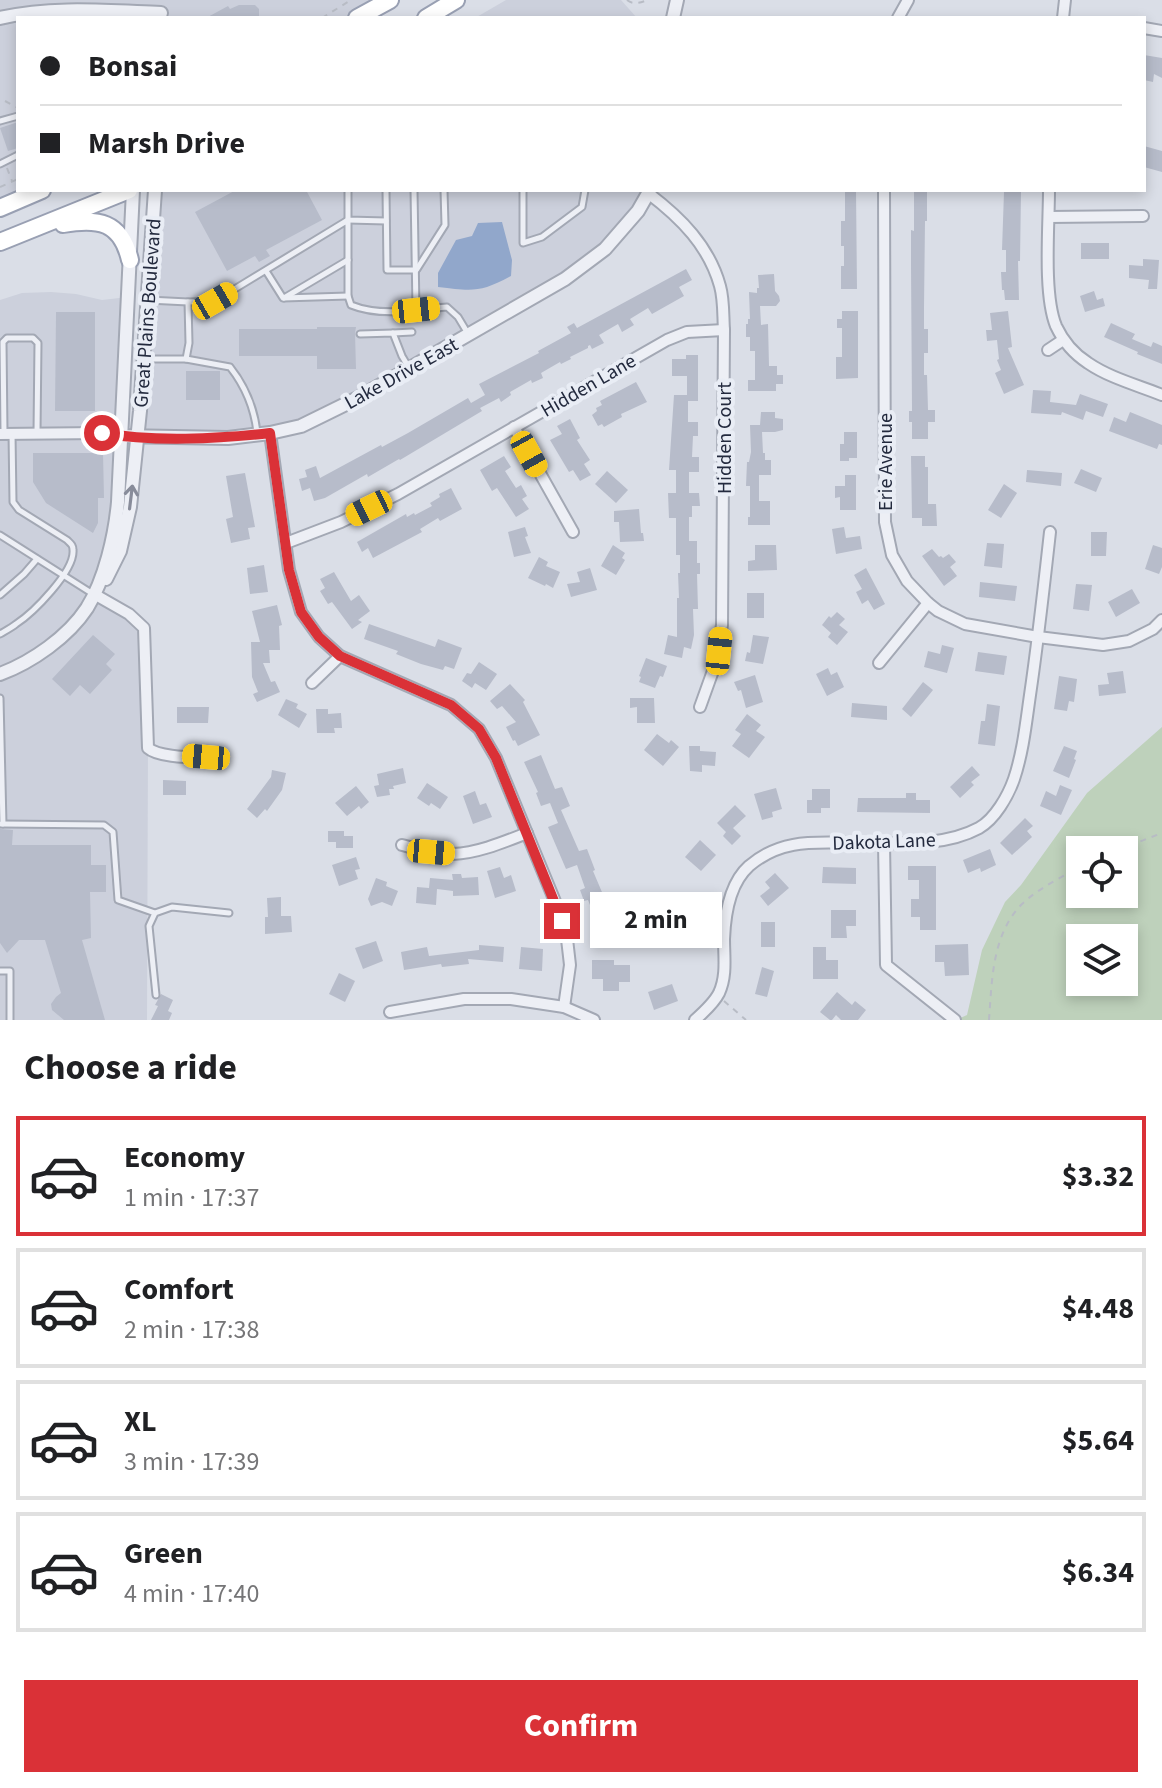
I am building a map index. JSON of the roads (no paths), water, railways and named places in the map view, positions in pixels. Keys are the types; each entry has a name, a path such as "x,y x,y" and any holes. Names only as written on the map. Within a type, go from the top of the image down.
{"main road":[{"path":"361,16 390,0"},
{"path":"429,16 456,0"},
{"path":"0,208 37,192"},
{"path":"0,242 126,192"},
{"path":"34,230 84,221 100,222 118,232 130,260"}],"street":[{"path":"0,18 45,12 161,10"},
{"name":"Great Plains Boulevard","path":"94,594 115,533 131,192"},
{"name":"Great Plains Boulevard","path":"94,594 110,575 129,515 138,437 155,192"},
{"name":"Lake Drive East","path":"102,433 138,437 228,438 301,426 358,398 565,279 605,249 638,211 646,192"},
{"name":"Hidden Court","path":"647,192 688,227 710,259 721,289 724,330 722,625 714,668 700,707"},
{"name":"Erie Avenue","path":"884,192 885,522 892,555 907,581 938,611 965,624 1038,637 1103,645 1129,641 1153,629 1162,620"},
{"path":"1049,192 1050,303 1063,340 1086,362 1162,395"},
{"path":"1049,217 1143,216"},
{"name":"Hidden Lane","path":"286,543 341,522 398,494 667,340 687,332 724,330"},
{"path":"1048,350 1063,340"},
{"path":"514,427 573,532"},
{"path":"5,433 102,433"},
{"path":"264,434 289,570 301,612 319,637 340,656 451,705 479,729 496,758 556,904 567,939 570,965 564,1007"},
{"name":"Dakota Lane","path":"695,1020 718,995 725,973 724,934 730,896 737,879 749,866 765,855 797,843 946,840 981,827 1000,807 1014,779 1024,734 1050,532"},
{"path":"0,674 44,651 67,631 87,608 94,594 129,614 144,628 148,748 151,752 162,756 223,759"},
{"path":"879,663 928,603"},
{"path":"312,683 340,656"},
{"path":"402,845 453,854 527,833"},
{"path":"884,843 886,965 955,1020"},
{"path":"390,1012 464,999 511,999 564,1007 594,1020"}],"lane":[{"path":"348,192 348,296 351,305 365,311 447,307 458,317 469,336"},
{"path":"386,192 387,270 416,270"},
{"path":"414,192 416,310"},
{"path":"416,270 445,225 444,192"},
{"path":"523,192 523,243 542,237 582,207 585,192"},
{"path":"147,300 215,301 348,220 386,221"},
{"path":"283,298 348,260"},
{"path":"266,271 283,298"},
{"path":"283,298 348,296"},
{"path":"186,359 189,343 188,302"},
{"path":"360,334 412,332"},
{"path":"393,333 410,369"},
{"path":"0,634 36,607 63,575 73,554 73,546 67,540 19,510 13,502 5,433 3,342 7,338 33,338 38,343 37,433"},
{"path":"144,359 186,359 230,367 244,384 264,434"},
{"path":"0,535 94,594"},
{"path":"0,595 37,559"},
{"path":"0,698 2,824 104,825 113,832 118,900 155,913 172,907 229,913"},
{"path":"155,913 149,926 156,995"},
{"path":"0,971 10,971 10,1020"}],"water":[{"path":"502,222 512,260 511,276 476,289 438,287 438,273 456,240 472,236 478,223"}]}
